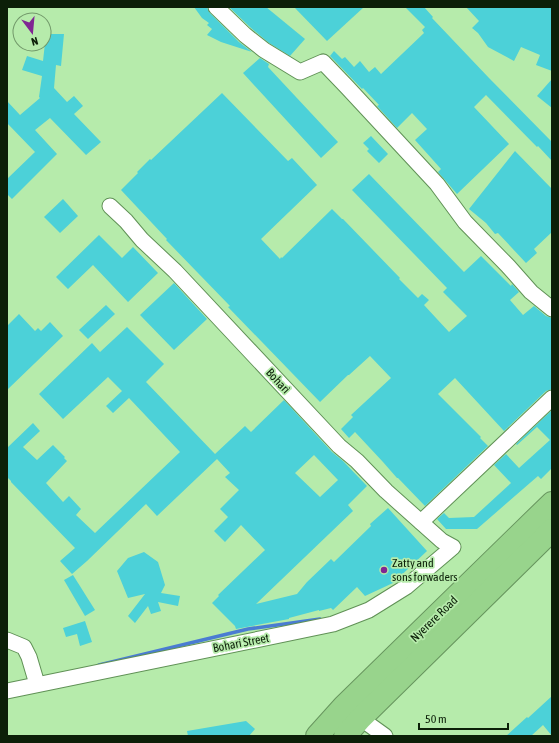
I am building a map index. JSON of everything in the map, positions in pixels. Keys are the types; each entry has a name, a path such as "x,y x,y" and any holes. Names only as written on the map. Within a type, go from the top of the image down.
{"highway":[{"name":"Nyerere Road","path":"345,736 352,712 552,503"},
{"name":"Nyerere Road","path":"317,736 352,712 552,530"}],"street":[{"path":"216,7 264,50 300,72 323,62 353,92 438,184 465,222 531,292 552,309"},
{"name":"Bohari","path":"110,206 126,221 142,240 175,271 339,446 357,461 386,491 442,541 453,546"},
{"path":"421,522 552,398"},
{"name":"Bohari Street","path":"7,690 333,624 369,610 406,587 453,546"},
{"path":"7,640 24,647 29,657 37,684"},
{"path":"352,712 385,736"}],"building":[{"path":"194,7 207,7 210,13 239,42 252,52 221,42 207,35 212,29 207,25 209,23 202,18"},
{"path":"229,7 266,7 305,39 290,56 269,43"},
{"path":"294,7 364,7 327,41"},
{"path":"405,7 424,7 433,17 432,18 552,142 552,161 486,95 474,107 509,144 457,194 438,172 441,169 415,140 427,129 412,113 397,128 377,106 379,105 330,56 334,51 342,59 345,57 354,67 360,61 369,72 375,67 381,74 424,33 422,30 425,27"},
{"path":"466,7 552,7 552,71 536,65 540,55 521,47 514,61 488,47 478,33 472,28 479,21"},
{"path":"52,34 64,34 61,66 56,65 54,88 67,102 74,96 83,106 74,114 101,142 86,155 50,118 35,130 57,154 12,199 7,194 7,179 35,152 7,123 7,101 20,115 40,98 42,76 22,70 27,56 43,61 44,52 52,52"},
{"path":"260,58 269,64 268,67 338,142 321,158 243,73"},
{"path":"552,79 552,108 537,96"},
{"path":"222,93 288,161 292,158 317,185 261,239 280,259 332,209 418,298 422,294 429,300 424,305 449,332 467,316 443,292 447,288 352,190 369,174 464,272 481,256 519,292 510,300 523,315 534,306 546,316 552,318 552,389 546,391 504,431 455,378 438,394 488,446 425,506 355,432 349,438 341,429 353,417 351,415 391,378 370,356 320,402 228,307 230,306 166,240 167,239 121,190 150,159 151,160"},
{"path":"371,136 388,154 379,163 367,151 369,149 363,143"},
{"path":"515,151 552,189 552,232 534,249 537,253 526,263 498,233 495,234 486,223 469,209"},
{"path":"63,199 78,216 60,233 44,217"},
{"path":"99,235 122,258 133,247 158,273 128,302 93,265 68,289 56,277"},
{"path":"174,283 207,319 174,350 140,315"},
{"path":"106,305 115,314 88,339 79,330"},
{"path":"19,314 35,331 38,328 41,331 50,322 63,336 7,390 7,326"},
{"path":"127,327 164,364 146,382 215,454 245,426 251,432 284,400 332,452 343,461 367,486 348,505 353,511 256,604 297,594 331,559 334,562 371,526 370,524 388,508 427,551 393,583 365,596 357,587 333,610 331,608 319,610 289,619 236,629 235,626 212,603 219,596 218,595 265,550 241,525 225,542 214,531 228,517 220,509 239,490 225,477 230,473 217,459 157,516 146,504 72,574 60,561 75,548 7,477 7,448 33,423 40,431 23,447 37,460 53,445 65,457 64,458 67,461 46,483 63,502 69,496 81,509 76,515 95,533 180,452 129,398 113,413 106,406 122,391 108,377 63,419 39,394 92,343 100,352","holes":["314,455 338,480 320,497 295,473"]},
{"path":"552,410 552,468 541,479 538,476 477,529 446,529 437,519 444,513 449,518 474,517 511,483 494,465 506,454 519,468 550,440 537,427 517,445 516,444"},
{"path":"144,552 158,562 165,585 161,593 180,596 178,606 158,602 161,611 151,614 148,606 135,623 128,616 145,594 128,598 117,571 128,558"},
{"path":"73,575 95,610 85,616 64,580"},
{"path":"85,621 92,642 80,646 77,634 66,637 63,628"},
{"path":"552,696 552,736 543,725 531,736 506,736 527,717 528,718"},
{"path":"246,721 255,729 249,736 188,736 187,731"}],"waterway":[{"path":"99,665 248,629 320,619"}],"place":[{"name":"Zatty and sons forwaders","path":"384,570"}]}
